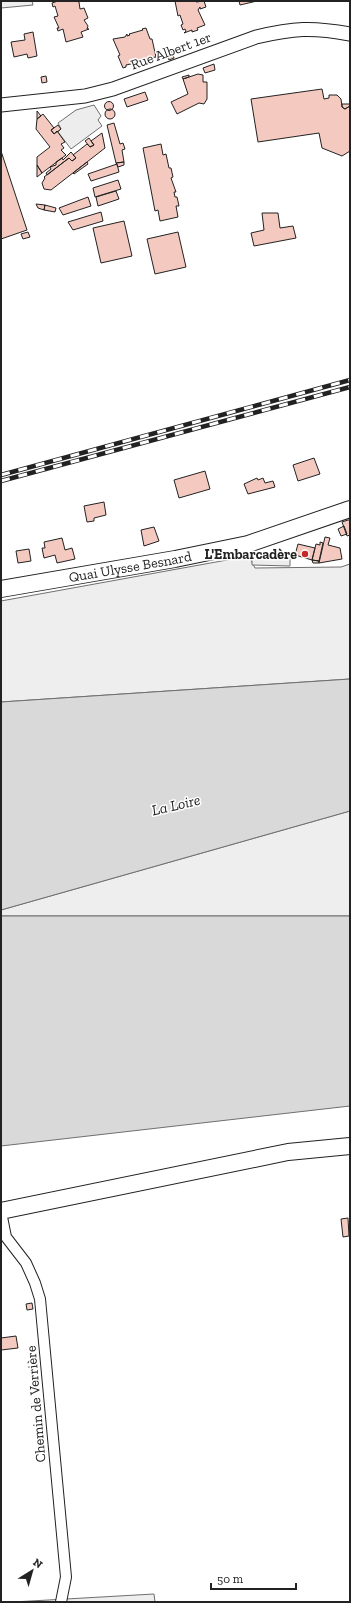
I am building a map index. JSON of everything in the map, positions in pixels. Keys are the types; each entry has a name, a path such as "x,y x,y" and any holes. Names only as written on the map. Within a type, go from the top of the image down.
{"main road":[{"name":"Quai Ulysse Besnard","path":"1,590 248,544 350,509"},
{"path":"1,1212 288,1152 350,1146"}],"street":[{"name":"Rue Albert 1er","path":"1,105 85,96 113,89 256,37 280,31 300,28 350,34"},
{"name":"Chemin de Verrière","path":"1,1212 6,1237 26,1263 40,1299 66,1577 61,1602"}],"shaded area":[{"path":"1,1 32,1 33,5 1,8"},
{"path":"94,105 101,116 98,120 102,126 71,149 58,132 61,129 58,123 76,110"},
{"path":"249,556 255,568 341,567 350,564 350,679 1,702 1,601"},
{"path":"252,556 290,557 290,566 252,565"},
{"path":"350,811 350,916 1,916 1,910"},
{"path":"154,1594 155,1602 13,1602"}],"water":[{"name":"La Loire","path":"350,679 350,811 1,910 1,702"},
{"path":"1,916 350,916 350,1106 1,1146"}],"building":[{"path":"58,1 77,1 79,2 80,9 84,8 88,18 84,20 88,26 87,29 89,29 81,32 83,37 66,42 63,29 58,31 57,28 59,28 54,17 58,16 55,6 53,7 52,3"},
{"path":"175,1 204,1 206,7 200,9 200,7 198,10 205,25 197,28 198,30 192,32 192,30 184,33 186,31 185,29 183,30 181,25 183,24 180,15 178,16"},
{"path":"239,1 257,1 240,5"},
{"path":"146,28 150,39 152,39 156,57 143,59 144,61 126,65 126,67 123,68 118,56 120,55 113,39 125,37 127,34 127,36"},
{"path":"33,32 37,56 28,58 27,54 14,57 11,42 25,40 24,34"},
{"path":"172,51 174,58 169,60 166,53"},
{"path":"214,64 215,70 205,73 203,68"},
{"path":"198,74 203,75 203,82 207,82 207,99 204,104 199,103 177,114 171,102 188,94 183,79"},
{"path":"189,75 189,77 183,79 182,77"},
{"path":"46,76 47,82 42,83 41,77"},
{"path":"322,89 324,99 329,98 329,95 337,95 341,99 342,107 345,109 350,106 350,151 342,156 322,148 319,133 258,142 251,99"},
{"path":"145,92 148,100 127,107 124,99"},
{"path":"107,102 111,102 113,106 111,110 107,110 105,108 105,104"},
{"path":"342,104 350,104 350,106 345,109 342,107"},
{"path":"108,109 112,109 114,110 114,118 108,119 105,116 105,112"},
{"path":"37,111 41,116 37,119"},
{"path":"43,114 54,128 51,130 54,134 57,131 65,142 61,144 64,148 61,150 66,155 42,173 37,165 37,157 50,147 36,129 37,119"},
{"path":"114,123 120,144 123,143 125,149 122,150 124,162 116,163 107,125"},
{"path":"58,125 61,129 54,134 51,130"},
{"path":"102,133 105,148 51,190 44,189 42,183 45,178 44,177 69,158 72,161 76,158 73,155 87,144 90,147 94,145 91,141"},
{"path":"89,138 94,145 90,147 85,141"},
{"path":"161,144 163,155 166,154 169,168 171,168 173,177 171,178 176,192 174,192 175,197 177,197 179,206 176,206 178,217 160,221 158,210 155,211 143,148"},
{"path":"1,151 27,230 1,239"},
{"path":"71,152 76,158 72,161 69,158 47,175 46,173 51,169 50,167 56,165 56,162 62,158 63,160"},
{"path":"87,162 88,164 74,174 73,173"},
{"path":"124,162 124,165 118,167 116,163"},
{"path":"117,164 119,172 91,181 88,174"},
{"path":"37,165 42,173 37,177"},
{"path":"118,180 121,189 95,197 93,188"},
{"path":"116,191 119,199 98,206 96,197"},
{"path":"88,197 91,206 63,215 59,208"},
{"path":"36,204 45,205 44,210 38,208"},
{"path":"45,205 56,208 55,212 44,210"},
{"path":"101,212 103,221 73,230 68,222"},
{"path":"262,213 278,213 280,228 293,226 296,238 254,246 251,233 264,230"},
{"path":"124,221 132,256 101,263 93,228"},
{"path":"28,232 30,237 23,239 21,234"},
{"path":"178,232 186,267 155,274 147,239"},
{"path":"314,458 320,474 298,481 293,465"},
{"path":"205,471 210,489 179,498 174,480"},
{"path":"257,478 258,480 263,478 265,483 273,481 275,487 248,494 244,484"},
{"path":"104,502 106,515 94,518 94,521 87,522 84,506"},
{"path":"350,520 350,535 347,536 342,522"},
{"path":"344,526 347,534 341,536 338,529"},
{"path":"154,527 159,541 144,546 141,530"},
{"path":"325,537 330,538 328,545 340,548 342,559 319,563"},
{"path":"62,538 65,550 72,548 75,559 57,563 55,555 44,558 42,548 45,548 44,542"},
{"path":"320,542 323,543 319,561 312,560 316,544 320,545"},
{"path":"298,544 315,548 312,560 295,555"},
{"path":"29,549 31,561 18,563 16,551"},
{"path":"312,560 319,561 319,563 313,563"},
{"path":"348,1218 349,1236 343,1237 341,1219"},
{"path":"32,1303 33,1309 27,1310 26,1304"},
{"path":"16,1336 18,1348 1,1350 1,1338"}],"railway":[{"path":"1,475 350,380"},
{"path":"1,481 350,387"}],"place":[{"name":"L'Embarcadère","path":"305,554"}]}
